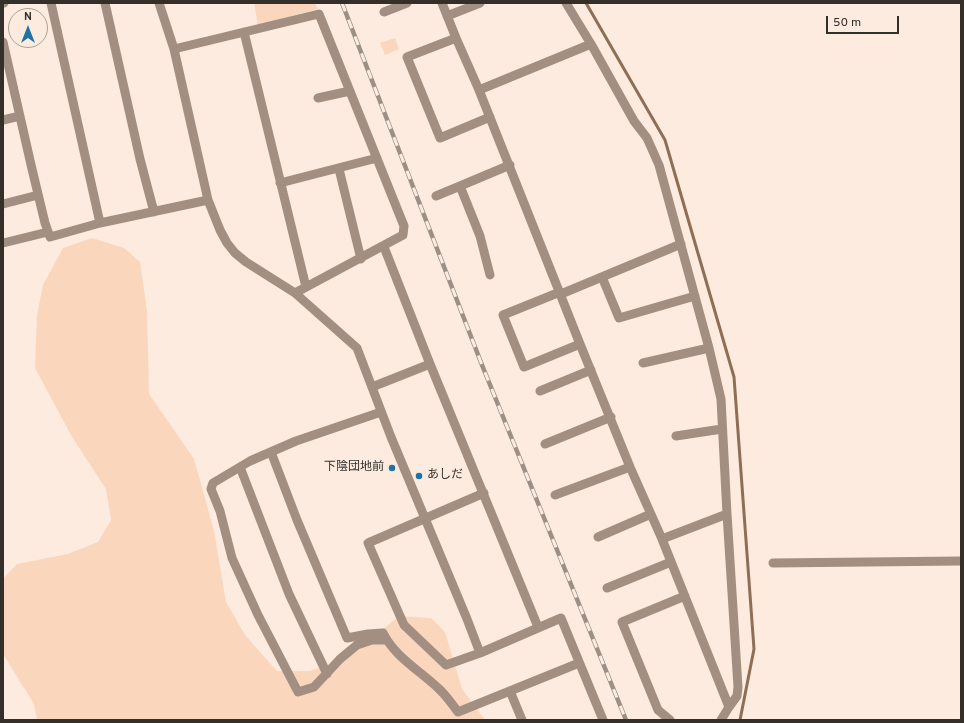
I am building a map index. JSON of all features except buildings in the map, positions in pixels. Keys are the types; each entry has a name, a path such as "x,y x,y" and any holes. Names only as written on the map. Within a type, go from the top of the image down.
{"street":[{"path":"51,3 100,223"},
{"path":"105,3 140,159 154,212"},
{"path":"159,3 174,49 208,200 220,230 227,243 235,253 246,262 295,293 357,348 390,437 480,653"},
{"path":"384,12 407,3"},
{"path":"442,3 510,165 580,344 611,417 630,467 652,514 729,707"},
{"path":"447,16 480,3"},
{"path":"566,3 591,44 634,122 646,138 659,165 709,348 721,399 738,687 737,696 720,720"},
{"path":"174,49 319,14 404,226 404,235 295,293"},
{"path":"244,32 306,288"},
{"path":"456,38 407,57 440,138 490,117"},
{"path":"3,42 38,195 50,237 100,223 208,200"},
{"path":"479,90 591,44"},
{"path":"318,98 350,91"},
{"path":"3,120 20,116"},
{"path":"280,183 377,158"},
{"path":"436,196 510,165"},
{"path":"339,169 361,259"},
{"path":"460,186 480,236 490,275"},
{"path":"3,204 38,195"},
{"path":"3,243 48,232"},
{"path":"580,344 524,367 503,315 602,277 681,244"},
{"path":"384,247 430,364 538,627"},
{"path":"602,277 620,318 695,296"},
{"path":"644,363 709,348"},
{"path":"372,387 430,364"},
{"path":"540,391 591,370"},
{"path":"382,412 296,441 271,452 240,466 212,483 211,489 220,511 232,558 258,615 298,692 314,687 340,659 357,645 372,640 387,640"},
{"path":"545,444 611,417"},
{"path":"676,436 722,429"},
{"path":"271,452 297,520 347,638 384,632 387,640 398,654 439,689 458,712 579,663"},
{"path":"240,466 289,594 327,674"},
{"path":"555,495 630,467"},
{"path":"484,493 368,543 404,625 446,664 480,653 561,618 603,720"},
{"path":"598,537 652,514"},
{"path":"662,539 727,514"},
{"path":"773,563 961,561"},
{"path":"607,588 671,562"},
{"path":"670,720 658,710 622,622 685,596"},
{"path":"510,691 522,720"}],"shaded area":[{"path":"254,3 315,3 318,9 258,25"},
{"path":"395,38 399,49 385,55 380,43"},
{"path":"92,238 124,248 140,262 147,311 149,394 194,459 214,531 226,602 245,635 277,671 310,671 346,659 399,616 431,618 445,632 462,689 485,720 37,720 34,704 3,654 3,579 17,564 68,554 98,542 111,520 106,489 72,437 35,368 37,315 43,285 63,248"}],"waterway":[{"path":"586,3 665,140 734,377 754,649 740,720"}],"railway":[{"path":"342,3 482,365 626,720"}],"place":[{"name":"下陰団地前","path":"392,468"},
{"name":"あしだ","path":"419,476"}]}
